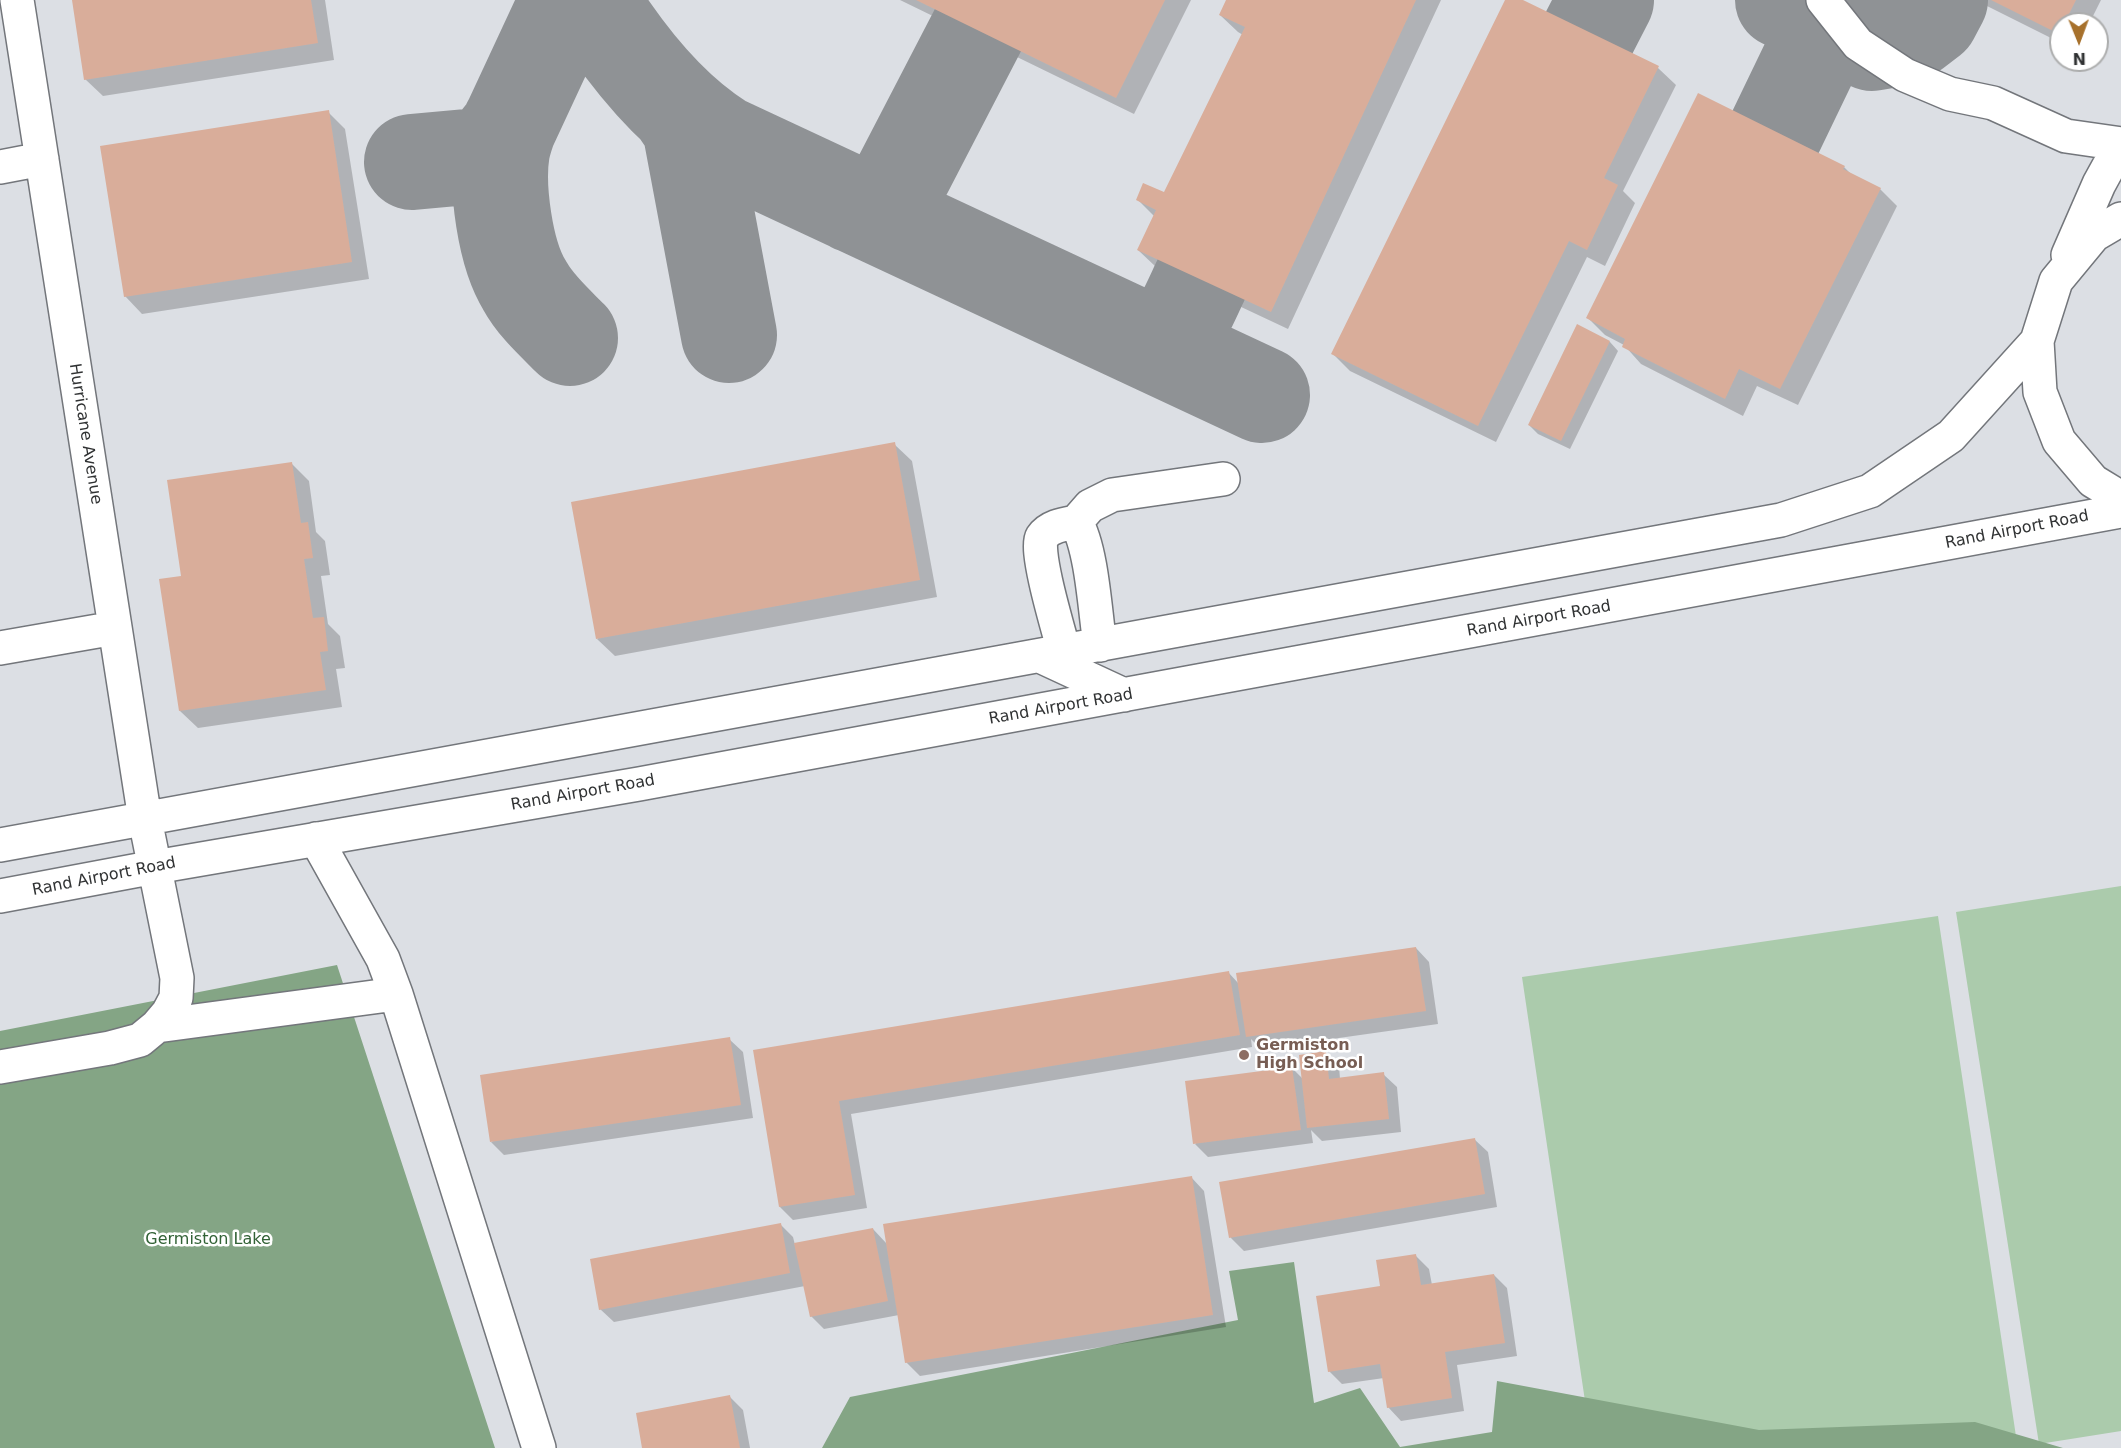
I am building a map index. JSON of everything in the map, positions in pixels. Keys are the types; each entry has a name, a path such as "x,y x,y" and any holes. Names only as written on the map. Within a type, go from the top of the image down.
{"street":[{"name":"Hurricane Avenue","path":"17,0 145,819 177,978 176,998 168,1013 157,1026"},
{"path":"1823,0 1858,44 1905,75 1950,94 1993,103 2066,136 2121,144 2099,184 2056,281 2037,340 2040,392 2059,441 2093,481 2121,498"},
{"path":"0,167 42,159"},
{"path":"2056,281 2094,235 2121,219"},
{"path":"0,845 1769,523 1870,491 1951,436 2037,340"},
{"path":"1052,654 1041,561 1042,536 1049,530 1076,522 1090,506 1112,495 1223,479"},
{"name":"Rand Airport Road","path":"0,896 155,867 639,784 2121,511"},
{"path":"1076,522 1082,532 1087,553 1100,645"},
{"path":"0,648 115,628"},
{"path":"1052,654 1124,695"},
{"path":"316,839 384,959 539,1448"},
{"path":"0,1067 110,1048 140,1040 157,1026 396,994"}],"green space":[{"path":"2121,886 2121,1431 2039,1444 1956,912"},
{"path":"1938,916 2017,1443 1981,1448 1592,1448 1522,977"},
{"name":"Germiston Lake","path":"337,965 495,1448 0,1448 0,1031"},
{"path":"1294,1262 1314,1403 1360,1388 1400,1447 1492,1432 1497,1381 1759,1430 1975,1422 2063,1448 822,1448 850,1397 1238,1320 1229,1271"}],"building":[{"path":"72,0 311,0 318,43 84,80"},
{"path":"916,0 1165,0 1116,98"},
{"path":"1226,0 1416,0 1271,312 1137,250 1156,210 1136,200 1143,183 1164,192 1245,27 1219,15"},
{"path":"1505,0 1523,0 1659,66 1604,178 1618,185 1587,250 1569,241 1478,426 1331,354"},
{"path":"1991,0 2076,0 2070,12 2049,12 2049,29"},
{"path":"1698,93 1845,166 1843,169 1881,188 1780,389 1739,369 1725,399 1622,347 1625,339 1586,318"},
{"path":"329,110 352,262 124,297 100,146"},
{"path":"1577,324 1610,341 1561,441 1528,425"},
{"path":"895,442 920,580 596,639 571,502"},
{"path":"292,462 301,523 308,522 313,558 304,559 313,618 324,617 328,651 320,652 326,690 179,711 159,579 181,576 167,480"},
{"path":"1416,947 1426,1011 1246,1037 1236,973"},
{"path":"1229,971 1240,1035 839,1101 855,1195 779,1207 753,1050"},
{"path":"730,1037 741,1105 490,1142 480,1075"},
{"path":"1326,1051 1329,1079 1384,1072 1389,1119 1307,1128 1299,1055"},
{"path":"1292,1067 1301,1130 1193,1144 1185,1081"},
{"path":"1475,1138 1485,1194 1229,1238 1219,1182"},
{"path":"1192,1176 1213,1315 905,1363 883,1224"},
{"path":"781,1223 790,1273 599,1310 590,1259"},
{"path":"873,1228 888,1301 810,1317 794,1243"},
{"path":"1416,1254 1421,1285 1494,1274 1505,1343 1445,1352 1452,1398 1387,1408 1380,1364 1328,1372 1316,1296 1380,1286 1376,1260"},
{"path":"730,1395 740,1448 642,1448 636,1413"}],"taxiway":[{"path":"412,162 478,156 492,149 508,129 568,0"},
{"path":"597,0 604,20 660,92 705,132 722,143 1262,395"},
{"path":"1589,33 1606,0"},
{"path":"1783,0 1872,43 1896,39 1914,30 1931,17 1940,0"},
{"path":"1776,131 1816,48 1817,41 1817,34 1812,23 1793,5"},
{"path":"854,205 878,205 895,190 978,30"},
{"path":"677,108 690,127 729,335"},
{"path":"510,124 500,165 501,201 507,239 518,272 529,293 570,338"},
{"path":"1144,340 1165,341 1172,335 1201,280"}],"place":[{"name":"Germiston High School","path":"1244,1055"}]}
